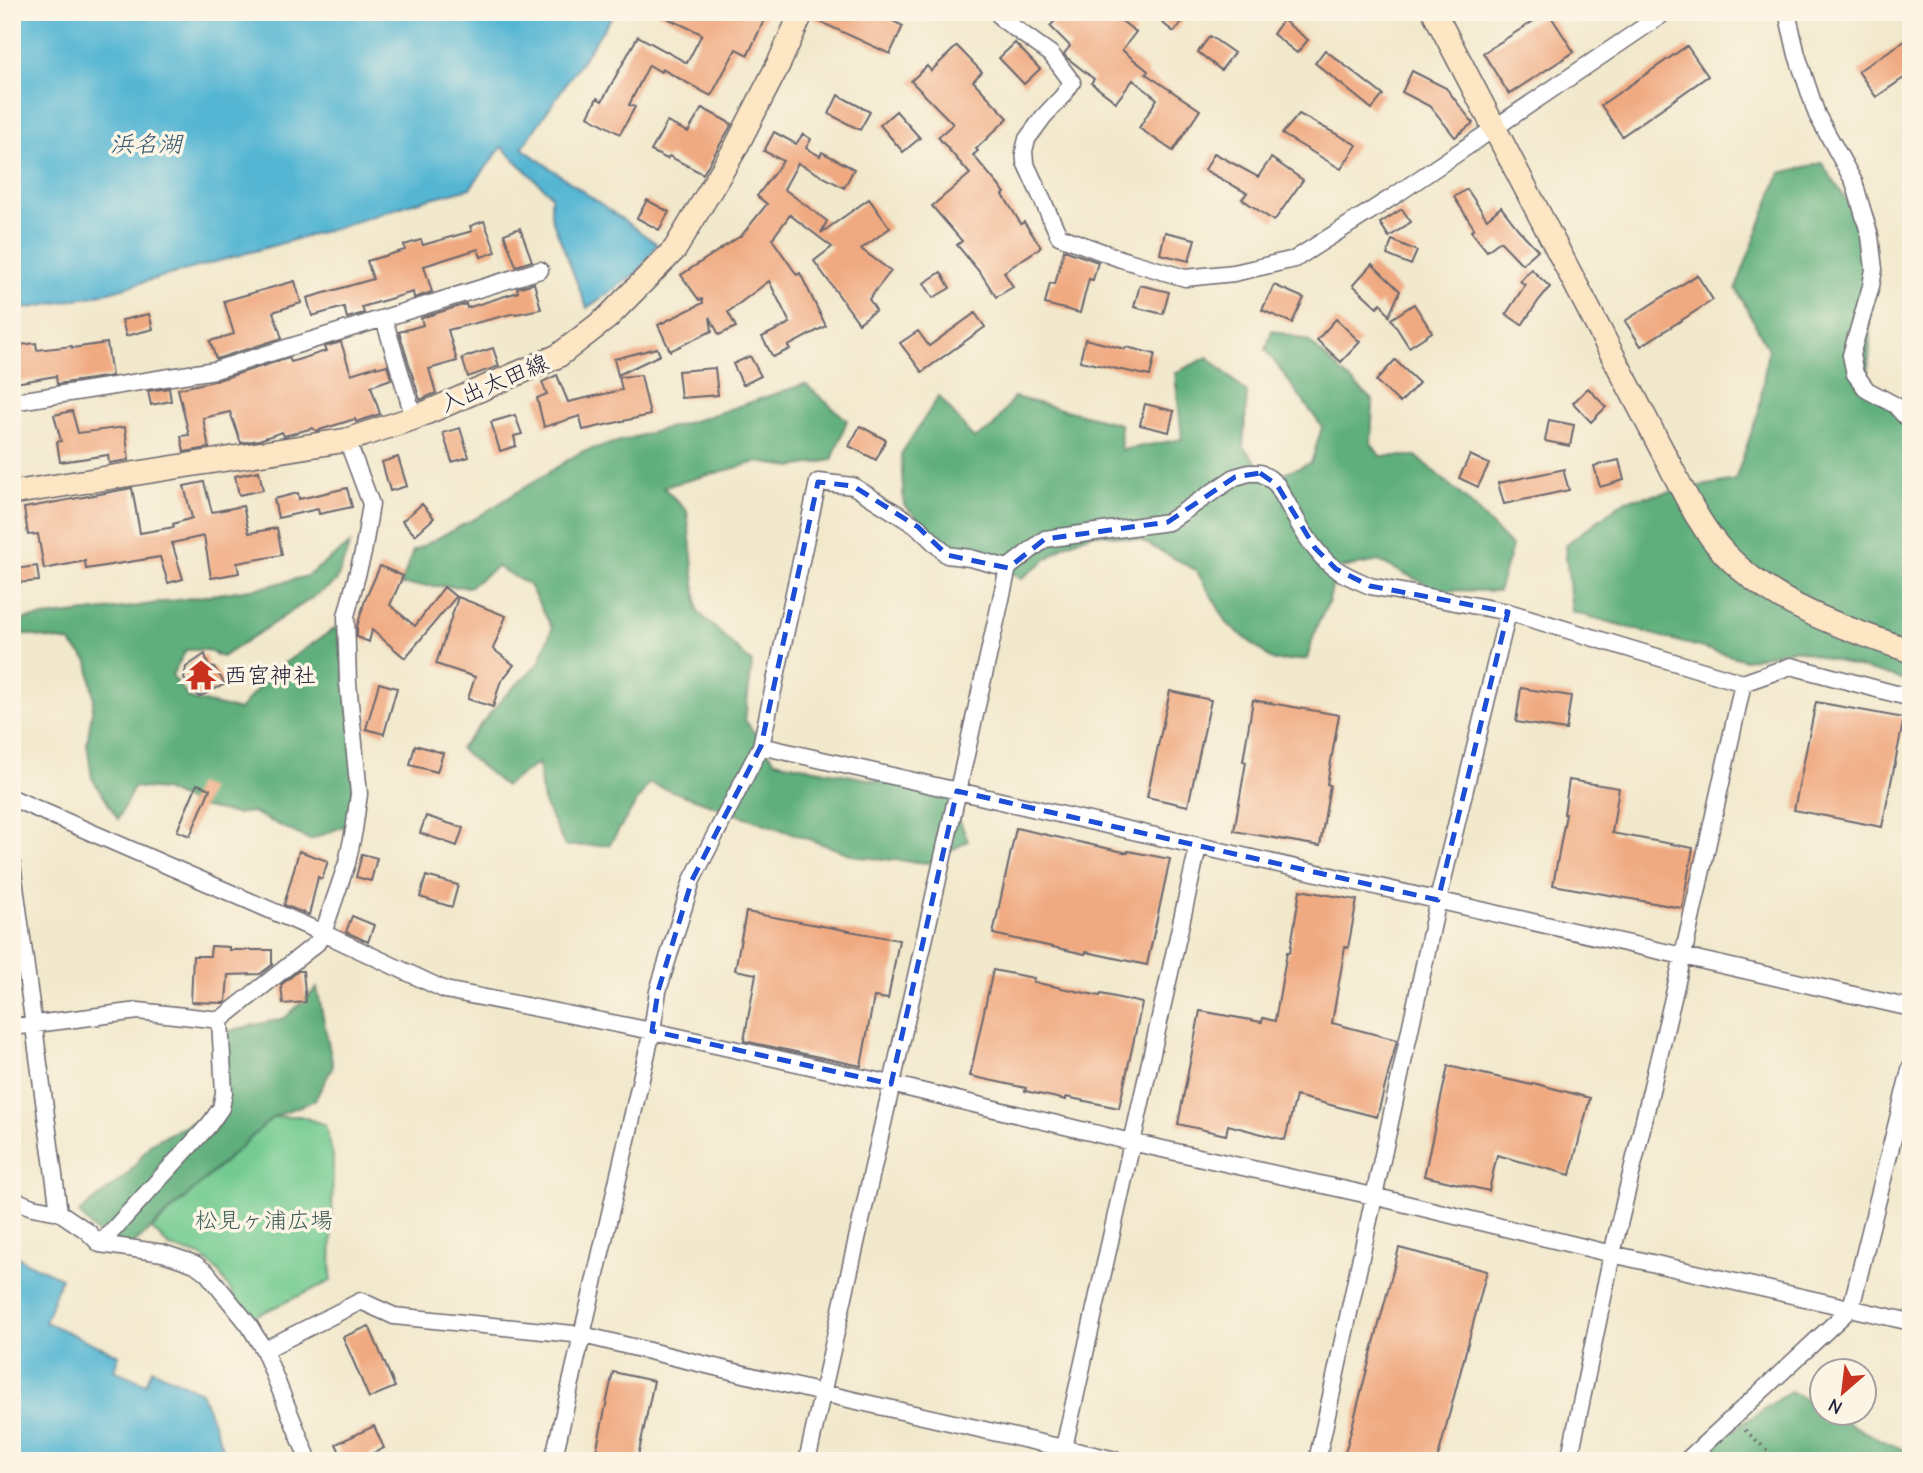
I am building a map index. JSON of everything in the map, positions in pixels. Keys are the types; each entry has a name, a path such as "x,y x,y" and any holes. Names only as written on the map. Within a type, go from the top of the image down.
{"main road":[{"name":"入出太田線","path":"12,493 347,440 414,418 558,356 607,318 675,249 735,149 802,12"},
{"path":"1434,12 1664,454 1700,520 1725,554 1763,587 1813,614 1911,651"}],"street":[{"path":"997,12 1003,20 1051,54 1072,82 1027,139 1024,151 1025,162 1059,236 1121,259 1185,278 1234,273 1295,259 1394,196 1666,12"},
{"path":"1787,12 1797,55 1817,115 1854,182 1870,236 1874,269 1851,355 1855,374 1867,390 1895,405 1911,420"},
{"path":"12,402 215,370 540,270"},
{"path":"384,319 414,418"},
{"path":"12,1027 138,1011 220,1020 317,943 323,933 347,863 359,793 348,684 346,616 363,552 370,504 347,440"},
{"path":"807,1461 1008,568 1045,539 1168,522 1235,477 1249,473 1260,474 1277,485 1315,548 1328,564 1370,586 1508,612 1743,683 1791,666 1911,698"},
{"path":"553,1461 652,1031 658,990 692,880 761,746 818,482 853,485 918,527 947,555 1008,568"},
{"path":"1317,1461 1438,900 1508,612"},
{"path":"1569,1461 1612,1254 1683,956 1743,683"},
{"path":"761,746 1911,1008"},
{"path":"12,798 323,933 445,990 652,1031 891,1084 1911,1322"},
{"path":"1062,1454 1198,847"},
{"path":"12,864 59,1212"},
{"path":"100,1244 209,1125 221,1108 224,1093 220,1020"},
{"path":"1686,1461 1851,1308 1911,1066"},
{"path":"12,1199 32,1207 59,1212 87,1231 100,1244 163,1254 195,1264 207,1273 249,1325 264,1350 309,1461"},
{"path":"264,1350 361,1301 394,1316 583,1335 1062,1454 1120,1461"}],"path":[{"path":"1731,1418 1770,1453 1784,1461"}],"highlighted area":[{"path":"1260,473 1277,485 1315,548 1336,569 1370,586 1508,612 1438,900 957,791 891,1084 652,1031 658,991 692,880 761,746 818,482 853,486 918,527 947,555 1008,568 1045,539 1168,522 1235,477"}],"green space":[{"path":"1822,163 1870,236 1867,390 1911,418 1911,682 1794,649 1746,660 1572,612 1565,545 1626,500 1735,480 1759,410 1768,349 1736,288 1780,173"},
{"path":"1272,330 1308,341 1373,401 1371,443 1380,456 1416,456 1468,501 1512,547 1498,591 1438,590 1379,561 1336,569 1329,601 1316,628 1307,659 1274,661 1228,624 1196,570 1140,540 1093,533 1065,545 1021,579 984,554 948,545 904,505 901,454 939,396 974,439 993,427 1014,397 1120,424 1121,450 1182,439 1175,373 1208,357 1247,393 1243,447 1270,478 1311,463 1322,427 1266,350"},
{"path":"805,384 847,420 832,460 792,467 757,462 663,487 687,511 698,612 752,663 745,720 775,761 949,795 968,841 929,863 859,857 649,783 609,845 565,846 543,801 538,763 505,786 460,749 502,699 539,663 552,628 529,585 497,567 469,587 401,585 413,551 476,518 581,452 700,419"},
{"path":"350,544 336,582 222,657 206,650 186,650 172,675 190,699 239,710 273,671 338,626 356,765 349,824 310,840 252,812 236,814 200,807 164,790 134,787 118,819 92,778 87,744 94,698 88,661 69,642 12,632 12,629 25,619 132,607 264,587 307,576"},
{"path":"317,988 333,1066 315,1100 273,1117 133,1245 104,1242 79,1213 129,1173 151,1143 220,1108 220,1033 285,1018"},
{"name":"松見ヶ浦広場","path":"300,1116 325,1125 333,1156 331,1281 249,1319 218,1271 201,1256 170,1247 152,1229 273,1117"},
{"path":"1791,1391 1808,1401 1808,1428 1857,1428 1911,1453 1911,1461 1687,1461"}],"water":[{"name":"浜名湖","path":"12,12 615,12 522,148 657,244 638,272 587,308 551,216 551,195 502,147 470,188 94,296 12,311"},
{"path":"12,1253 61,1278 45,1322 119,1355 114,1370 146,1384 152,1369 201,1392 228,1461 12,1461"}],"building":[{"path":"654,12 757,12 766,16 748,55 736,49 711,96 662,69 661,72 649,65 629,105 635,107 620,134 588,116 597,98 602,101 638,36 687,63 702,34"},
{"path":"816,12 875,12 903,26 890,54 814,19"},
{"path":"1064,12 1110,12 1136,32 1122,50 1148,71 1146,74 1200,110 1173,151 1139,128 1157,99 1133,80 1116,102 1091,83 1094,79 1066,57 1064,54 1070,46 1050,26"},
{"path":"1149,12 1176,12 1185,19 1174,32"},
{"path":"1548,12 1574,52 1509,94 1483,53"},
{"path":"1283,20 1308,40 1297,53 1273,34"},
{"path":"1210,36 1234,53 1221,70 1198,52"},
{"path":"1911,37 1911,73 1876,97 1858,71"},
{"path":"1015,43 1040,69 1024,84 999,58"},
{"path":"957,46 982,72 973,81 1008,118 973,155 1005,193 1003,195 1021,224 1024,222 1041,247 1004,272 1013,287 996,297 957,245 962,241 932,206 970,174 938,137 953,124 911,81 927,66 931,71"},
{"path":"1687,46 1708,76 1622,136 1601,105"},
{"path":"1325,50 1383,95 1372,109 1315,63"},
{"path":"1412,71 1446,88 1473,123 1455,137 1431,107 1402,92"},
{"path":"838,95 870,112 860,130 829,114"},
{"path":"702,108 732,124 703,174 669,156 667,159 651,151 667,122 688,132"},
{"path":"896,111 920,138 903,152 880,125"},
{"path":"1299,114 1357,145 1341,169 1282,134"},
{"path":"774,132 796,144 803,134 811,139 806,148 820,156 822,152 854,169 844,188 798,163 784,189 827,221 821,233 869,199 890,228 861,249 891,271 869,299 876,310 859,323 814,261 832,247 790,215 772,239 797,275 800,273 826,326 773,357 762,337 790,323 769,281 728,312 736,327 719,335 710,317 712,331 670,351 658,325 703,303 681,275 742,235 767,204 757,196 783,161 764,151"},
{"path":"1214,153 1258,177 1271,158 1303,180 1274,221 1242,199 1247,193 1205,170"},
{"path":"1467,189 1487,219 1501,207 1538,250 1522,264 1500,241 1487,251 1471,231 1474,228 1454,197"},
{"path":"647,200 669,212 659,230 637,218"},
{"path":"1402,209 1411,222 1389,237 1380,223"},
{"path":"484,221 496,252 481,257 478,249 424,266 432,292 414,298 413,292 362,307 364,313 347,318 344,307 312,316 307,298 373,279 367,261 405,250 404,245 421,240 423,245 472,231 470,226"},
{"path":"520,228 532,261 516,266 504,234"},
{"path":"1165,232 1195,239 1189,261 1160,254"},
{"path":"1392,240 1417,251 1411,265 1387,255"},
{"path":"1064,250 1098,262 1093,280 1089,279 1080,313 1045,304 1050,283 1055,284"},
{"path":"1372,264 1400,291 1389,316 1381,303 1377,307 1353,285"},
{"path":"1531,269 1550,287 1522,325 1506,314 1525,285 1520,281"},
{"path":"941,272 950,288 933,298 924,283"},
{"path":"1697,275 1713,300 1641,346 1625,321"},
{"path":"295,281 301,303 273,312 282,338 216,359 210,341 234,334 224,301"},
{"path":"534,283 541,309 448,330 457,361 429,369 436,393 420,400 399,332 423,325 421,318 466,304 467,308 518,292 517,288"},
{"path":"1140,285 1169,292 1163,314 1134,307"},
{"path":"1274,285 1304,298 1292,323 1262,310"},
{"path":"1414,304 1432,332 1409,347 1391,319"},
{"path":"975,313 985,327 922,372 900,343 918,331 929,346"},
{"path":"149,314 153,329 126,336 122,320"},
{"path":"1336,319 1360,342 1341,362 1317,340"},
{"path":"1085,339 1155,354 1150,376 1080,361"},
{"path":"341,342 351,374 387,365 391,379 371,386 380,414 316,431 313,428 284,436 282,432 241,443 230,412 203,418 209,448 184,452 181,436 189,435 178,389 289,358 291,362 326,351 324,347"},
{"path":"36,343 37,350 107,343 112,376 57,384 56,376 15,383 12,346"},
{"path":"493,348 499,366 468,377 462,358"},
{"path":"657,348 660,355 618,375 614,359"},
{"path":"750,356 761,376 743,385 733,364"},
{"path":"1395,360 1419,383 1400,403 1376,381"},
{"path":"715,368 718,395 681,398 678,371"},
{"path":"557,375 568,402 622,390 619,377 641,375 650,415 583,430 580,416 544,427 537,398 547,394 542,382"},
{"path":"169,388 171,401 151,405 148,391"},
{"path":"1588,388 1606,407 1591,422 1573,403"},
{"path":"1145,404 1174,411 1169,432 1140,425"},
{"path":"72,411 78,433 125,427 129,460 109,463 108,455 60,462 57,442 61,441 54,415"},
{"path":"515,415 522,434 514,436 516,446 500,451 491,422"},
{"path":"1549,420 1574,425 1570,446 1545,441"},
{"path":"860,426 886,440 876,460 849,446"},
{"path":"460,428 469,457 452,462 443,433"},
{"path":"1470,455 1489,464 1478,487 1459,478"},
{"path":"398,457 407,486 390,491 382,462"},
{"path":"1619,460 1624,480 1600,487 1594,466"},
{"path":"1565,469 1569,490 1504,504 1498,483"},
{"path":"259,471 263,490 239,495 235,476"},
{"path":"204,482 212,512 243,506 249,533 277,528 282,555 237,563 239,573 211,578 204,536 172,543 183,579 168,583 160,557 86,569 85,561 44,569 38,534 28,535 24,508 132,488 140,533 174,527 173,524 192,518 184,486"},
{"path":"347,488 352,507 319,514 318,509 278,518 274,499 298,493 299,499"},
{"path":"422,504 434,518 415,535 402,521"},
{"path":"37,566 39,581 15,583 14,569"},
{"path":"380,566 403,576 390,605 415,626 444,587 456,597 405,658 372,630 369,642 357,637 357,627 365,600"},
{"path":"458,597 506,616 493,649 514,665 500,683 493,707 468,699 475,677 436,664"},
{"path":"205,654 209,668 214,667 225,684 199,697 184,679 186,667"},
{"path":"379,683 397,688 384,734 366,729"},
{"path":"1521,688 1571,696 1566,730 1516,722"},
{"path":"1170,691 1211,700 1188,806 1147,797"},
{"path":"1253,700 1339,715 1320,846 1234,831"},
{"path":"1816,702 1904,718 1882,827 1794,810"},
{"path":"415,745 443,753 437,772 410,765"},
{"path":"1569,780 1619,788 1612,833 1693,848 1682,908 1553,885 1566,814"},
{"path":"197,784 210,789 190,836 177,831"},
{"path":"426,816 463,828 457,846 420,833"},
{"path":"1016,828 1128,853 1170,859 1147,965 993,934"},
{"path":"299,851 328,861 322,879 318,877 309,915 284,905"},
{"path":"362,854 377,858 371,881 356,877"},
{"path":"426,876 458,885 452,907 420,897"},
{"path":"1300,890 1357,900 1348,948 1345,947 1332,1023 1397,1040 1377,1117 1296,1096 1285,1140 1228,1125 1226,1135 1178,1124 1200,1011 1262,1022 1263,1018 1275,1021"},
{"path":"746,912 899,940 888,999 874,997 861,1066 744,1041 756,974 735,970"},
{"path":"352,916 374,925 368,942 346,932"},
{"path":"211,946 229,947 229,950 272,950 272,965 260,974 228,975 224,1003 191,1002 193,956 210,956"},
{"path":"993,970 1034,978 1033,982 1142,1003 1119,1108 1066,1097 1066,1100 970,1076"},
{"path":"298,971 303,971 306,1002 283,1004 281,985"},
{"path":"1448,1066 1532,1085 1533,1083 1590,1098 1570,1175 1497,1155 1489,1191 1424,1176"},
{"path":"1399,1248 1487,1271 1437,1461 1359,1461 1344,1457"},
{"path":"369,1326 395,1387 369,1398 343,1337"},
{"path":"613,1372 654,1381 637,1461 594,1461"},
{"path":"374,1426 384,1448 357,1461 344,1461 336,1444"}],"place":[{"name":"西宮神社","path":"201,675"}]}
